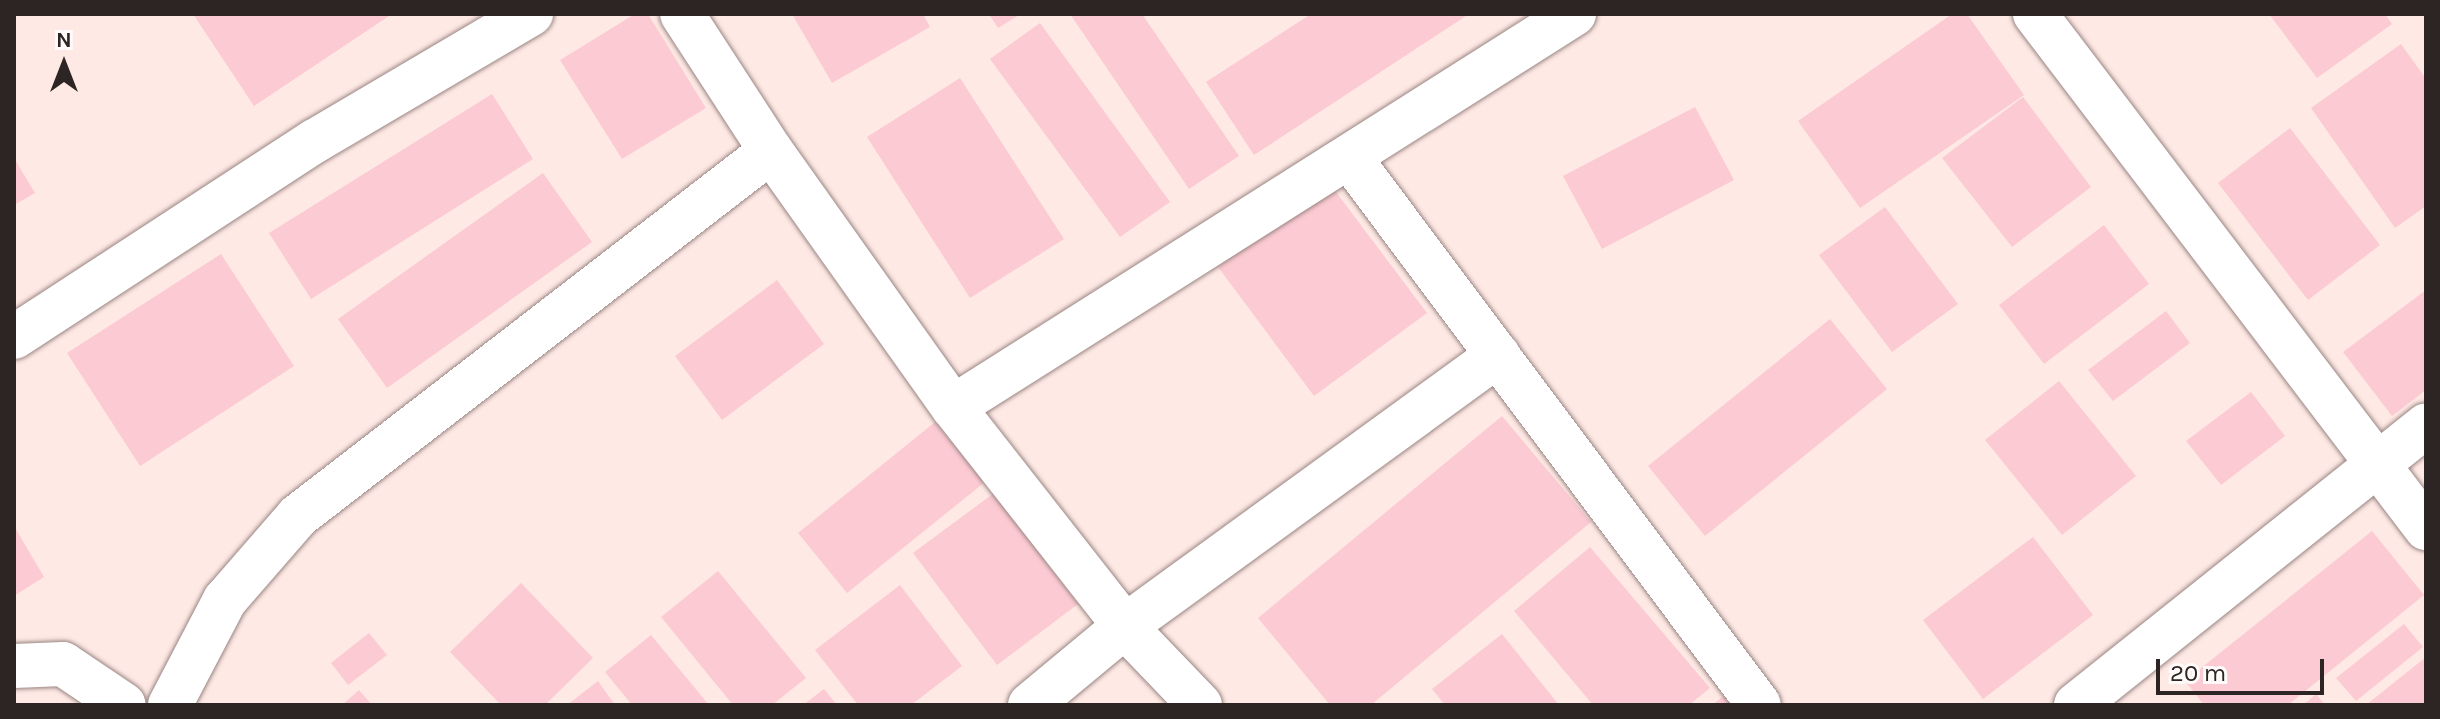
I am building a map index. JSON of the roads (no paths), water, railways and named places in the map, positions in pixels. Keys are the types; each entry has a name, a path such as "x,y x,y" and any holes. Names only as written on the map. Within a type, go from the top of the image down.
{"street":[{"path":"14,337 315,141 531,14"},
{"path":"682,14 771,151 953,407 1125,626 1200,705"},
{"path":"2035,14 2426,528"},
{"path":"953,407 1349,157 1564,16"},
{"path":"170,705 225,600 298,516 771,151"},
{"path":"1349,157 1759,705"},
{"path":"1030,705 1125,626 1498,355"},
{"path":"2076,705 2426,426"},
{"path":"14,666 63,664 124,705"}]}
